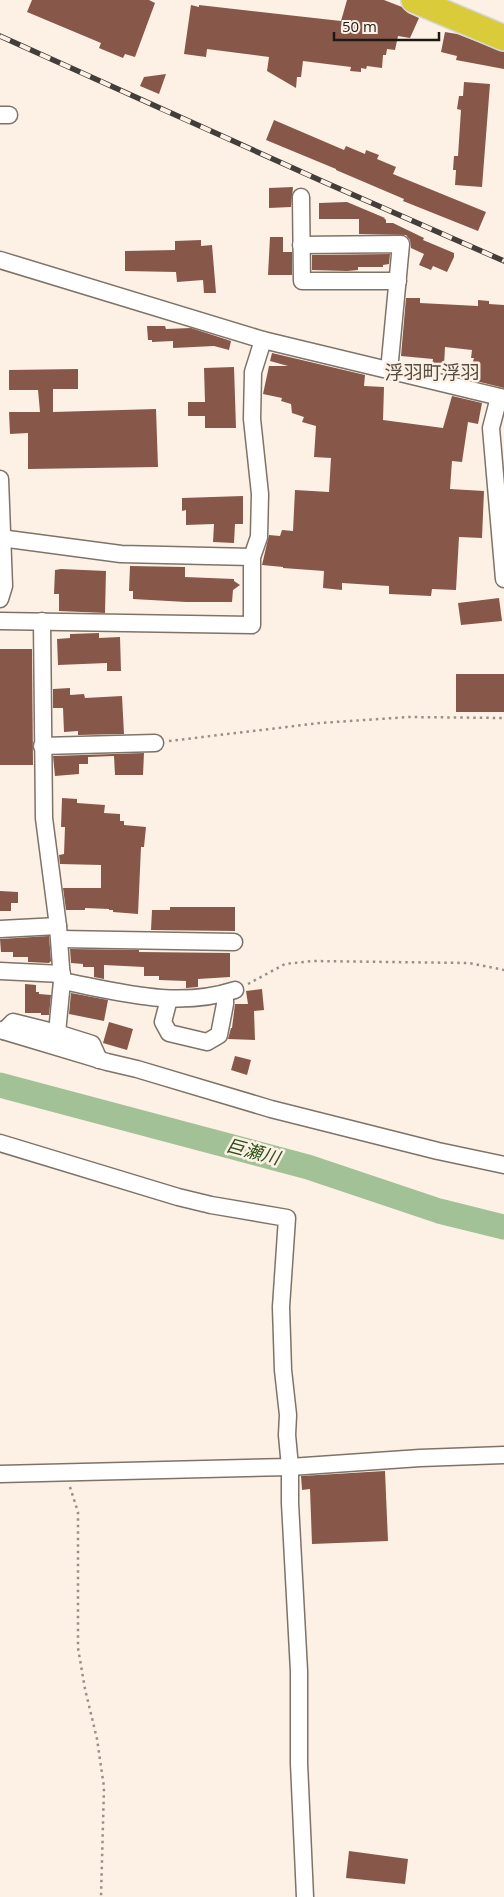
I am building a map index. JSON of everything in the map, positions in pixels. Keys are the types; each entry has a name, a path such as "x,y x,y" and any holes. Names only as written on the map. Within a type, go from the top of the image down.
{"highway":[{"path":"414,0 504,38"}],"street":[{"path":"301,197 302,281 398,282"},
{"path":"301,245 401,244 389,370"},
{"path":"0,260 263,340 502,398 491,428 504,576"},
{"path":"0,621 252,625 252,557 259,537 260,494 252,419 253,372 263,340"},
{"path":"0,483 4,586 0,599"},
{"path":"1,538 121,554 252,557"},
{"path":"42,621 44,818 59,933 62,978 57,1033"},
{"path":"42,746 155,743"},
{"path":"0,928 234,942"},
{"path":"0,971 62,978 153,998 169,999 216,996 230,991"},
{"path":"169,999 163,1022 168,1033 207,1042 219,1035 225,1004 230,991"},
{"path":"2,1031 13,1022 57,1033 92,1044 99,1060"},
{"path":"2,1031 270,1109 504,1165"},
{"path":"0,1143 161,1190 178,1197 211,1205 287,1218 281,1307 283,1370 288,1415 287,1435 290,1467 298,1671 299,1764 306,1897"},
{"path":"0,1474 290,1467 420,1458 504,1455"}],"path":[{"path":"155,743 320,723 409,717 504,718"},
{"path":"230,991 253,982 285,964 312,961 469,963 504,970"},
{"path":"65,1472 78,1512 78,1648 85,1689 97,1739 104,1787 100,1897"}],"building":[{"path":"32,0 149,0 155,3 135,57 125,54 123,58 99,48 101,43 27,12"},
{"path":"347,0 384,0 402,7 408,13 419,18 410,38 398,36 395,50 387,49 386,55 383,55 382,68 367,66 366,69 361,68 361,72 350,71 351,67 303,61 301,77 297,77 296,88 267,71 269,57 207,49 206,57 184,54 191,5 341,21"},
{"path":"445,32 457,34 504,52 504,69 456,60 457,56 441,52"},
{"path":"166,74 159,94 140,86 144,77"},
{"path":"464,82 490,84 482,187 455,185 456,170 453,170 454,156 458,156 461,110 457,109 459,96 463,96"},
{"path":"274,120 344,150 346,146 365,154 366,150 379,155 377,159 396,167 393,174 486,212 478,231 403,201 404,199 266,140"},
{"path":"293,187 291,207 269,208 269,188"},
{"path":"347,202 385,218 386,223 393,223 424,238 423,240 454,253 447,272 433,266 431,270 419,265 424,254 411,248 410,240 406,235 359,234 359,219 319,219 319,203"},
{"path":"270,237 283,237 283,252 292,252 292,275 268,275"},
{"path":"201,240 201,246 212,245 216,293 204,293 203,280 177,282 176,272 125,271 125,251 175,250 175,241"},
{"path":"390,254 389,264 383,265 383,267 358,267 358,270 347,271 312,270 312,255"},
{"path":"406,298 420,298 420,303 478,306 478,300 489,301 489,304 504,305 504,388 468,379 474,358 471,358 472,350 445,347 444,366 432,365 433,359 401,356"},
{"path":"147,326 165,326 166,329 191,328 231,341 229,350 214,346 173,348 173,341 152,342 152,340 148,340"},
{"path":"272,353 365,375 364,386 384,387 383,420 443,428 452,396 482,403 478,424 468,422 462,462 452,461 450,489 484,491 482,538 459,537 456,590 432,589 431,596 389,594 389,586 342,583 342,590 323,588 324,571 262,565 269,535 280,536 282,530 293,531 295,490 329,492 331,458 314,457 316,426 302,422 304,417 292,413 291,404 281,401 282,398 263,394 269,366 288,366 270,361"},
{"path":"234,367 236,428 205,428 205,416 188,416 188,402 205,402 204,368"},
{"path":"78,369 78,389 53,389 53,412 156,409 158,467 28,469 28,433 10,434 9,412 40,412 38,390 9,390 9,370"},
{"path":"243,496 243,524 235,524 234,543 213,542 214,524 186,525 186,510 182,511 182,498"},
{"path":"130,566 185,567 185,577 234,579 240,585 233,590 232,602 133,599 133,591 129,591"},
{"path":"55,570 106,571 105,613 59,611 59,594 54,594"},
{"path":"499,598 502,621 461,625 458,603"},
{"path":"99,633 99,638 120,637 121,671 107,671 107,663 58,665 57,639 70,638 70,634"},
{"path":"0,649 32,649 33,765 0,765"},
{"path":"456,674 504,674 504,712 456,712"},
{"path":"70,688 70,695 84,694 85,698 122,696 124,734 78,735 78,731 64,732 63,708 53,708 53,689"},
{"path":"144,753 143,775 115,775 114,756 88,757 88,764 79,764 79,774 55,776 53,756"},
{"path":"62,798 77,799 77,803 105,805 104,813 120,814 120,821 124,821 124,825 146,827 144,847 141,847 138,914 113,912 113,910 109,909 85,908 85,910 66,910 63,888 101,888 101,865 60,864 59,855 64,854 65,827 61,827"},
{"path":"0,891 18,892 18,903 11,903 11,911 0,911"},
{"path":"170,907 235,907 235,931 151,930 152,910 170,910"},
{"path":"49,936 51,961 49,963 28,962 28,957 13,957 13,952 1,952 0,939"},
{"path":"70,949 230,953 230,977 198,979 198,987 186,988 186,981 159,980 159,976 144,976 144,967 104,965 104,979 94,977 94,967 83,967 83,964 71,963"},
{"path":"25,984 36,985 36,992 39,992 39,994 51,995 49,1015 25,1013"},
{"path":"262,989 264,1010 254,1011 255,1040 228,1039 232,1028 235,1004 248,1004 246,991"},
{"path":"71,993 108,1000 104,1021 69,1014"},
{"path":"109,1022 133,1029 127,1050 103,1043"},
{"path":"235,1056 251,1060 247,1075 231,1070"},
{"path":"385,1471 388,1541 312,1544 310,1489 302,1490 301,1476"},
{"path":"349,1851 408,1859 405,1884 346,1878"}],"waterway":[{"name":"巨瀬川","path":"0,1085 308,1167 439,1211 504,1227"}],"railway":[{"path":"0,36 504,261"}],"district":[{"name":"浮羽町浮羽","path":"432,372"}]}
